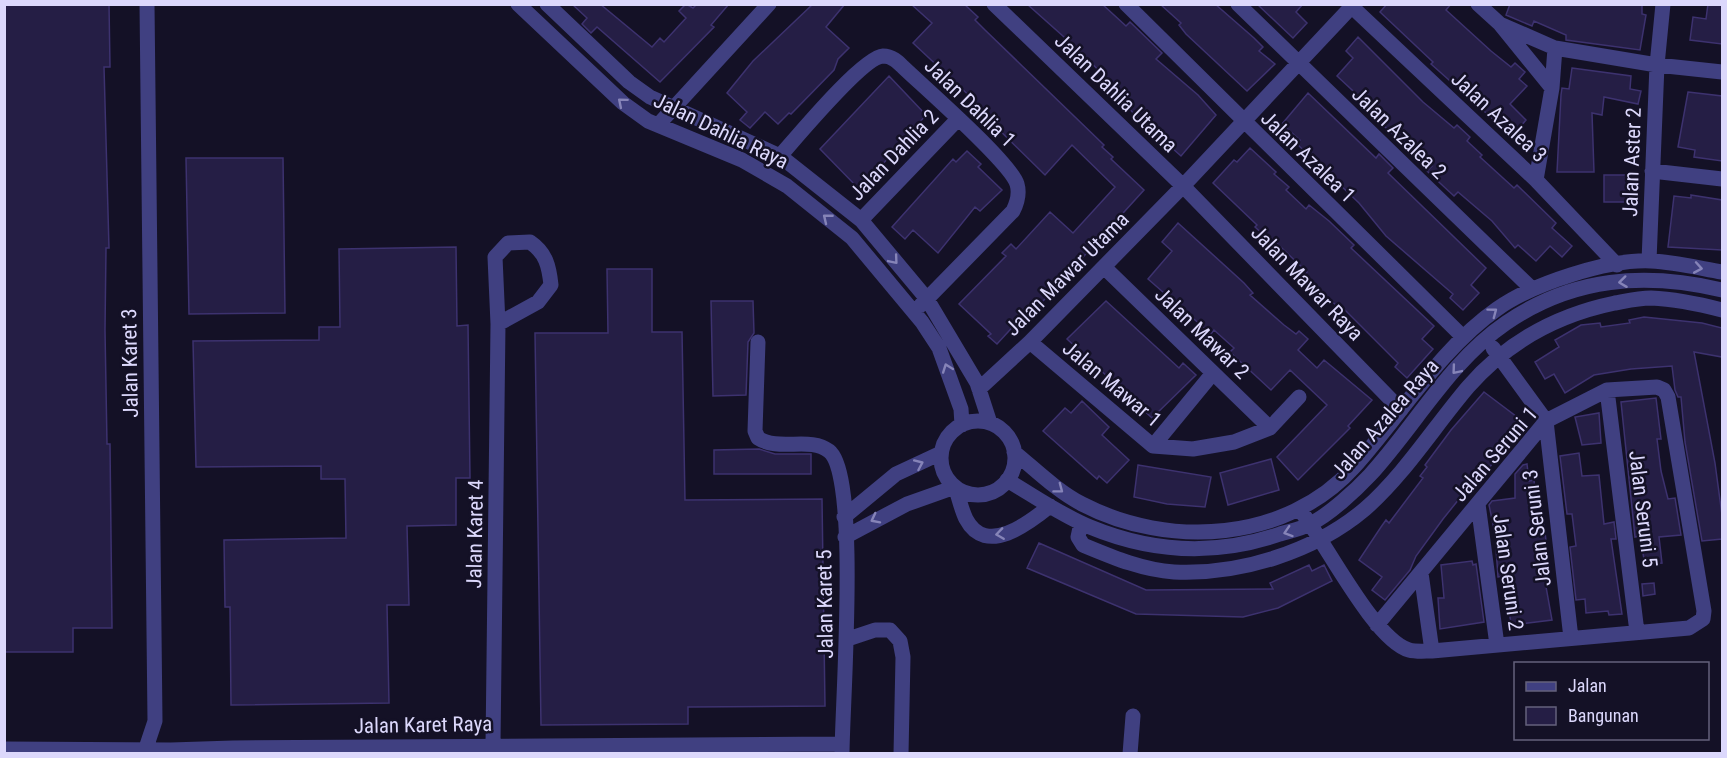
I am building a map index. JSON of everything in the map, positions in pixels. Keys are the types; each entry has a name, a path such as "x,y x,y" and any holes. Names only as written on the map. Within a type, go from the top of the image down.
{"street":[{"name":"Jalan Karet 3","path":"144,752 155,721 147,4"},
{"name":"Jalan Dahlia Raya","path":"518,4 623,104 658,125 742,160 787,186 852,238 914,312 939,348 961,409 962,424"},
{"name":"Jalan Dahlia Raya","path":"547,4 629,82 650,97 780,156 861,220 927,299 967,363 979,389 990,423"},
{"path":"658,125 769,4"},
{"name":"Jalan Dahlia Utama","path":"994,4 1183,186"},
{"name":"Jalan Azalea 1","path":"1126,4 1463,337"},
{"name":"Jalan Azalea 2","path":"1238,4 1298,65 1532,290"},
{"path":"1478,4 1500,24 1552,88"},
{"name":"Jalan Aster 2","path":"1649,261 1657,65 1663,4"},
{"name":"Jalan Mawar Utama","path":"979,389 1030,342 1183,186 1298,65 1351,5"},
{"name":"Jalan Azalea 3","path":"1351,5 1536,180 1617,265"},
{"path":"1500,24 1555,48 1657,65 1722,72"},
{"path":"1536,180 1552,88 1555,48"},
{"name":"Jalan Dahlia 1","path":"780,156 851,78 874,59 883,56 893,58 1011,173 1018,185 1018,198 1013,211 914,312"},
{"name":"Jalan Dahlia 2","path":"861,220 957,120"},
{"path":"1652,171 1722,179"},
{"name":"Jalan Mawar Raya","path":"1183,186 1401,410"},
{"name":"Jalan Karet 4","path":"493,745 498,324 495,257 508,243 530,242 541,250 545,258 551,285 538,302 498,324"},
{"name":"Jalan Azalea Raya","path":"1014,452 1061,492 1082,503 1162,532 1199,533 1234,530 1300,510 1344,478 1463,337 1497,309 1532,290 1593,268 1649,261 1722,272"},
{"name":"Jalan Mawar 2","path":"1104,267 1270,428"},
{"path":"1649,279 1649,298"},
{"name":"Jalan Azalea Raya","path":"1007,480 1081,523 1138,542 1192,550 1240,546 1311,524 1370,475 1473,350 1505,324 1559,295 1598,285 1649,279 1682,281 1722,290"},
{"path":"1081,523 1078,537 1083,545 1138,566 1173,572 1202,571 1262,561 1321,538 1365,508 1467,388 1499,356 1534,331 1562,317 1595,307 1649,298 1722,310"},
{"name":"Jalan Seruni 3","path":"1486,339 1546,421 1571,638"},
{"name":"Jalan Karet 5","path":"758,342 755,431 758,438 769,444 822,447 835,456 839,464 844,517 848,639 842,749"},
{"name":"Jalan Mawar 1","path":"1030,342 1153,446 1193,449 1214,446 1270,428 1299,397"},
{"path":"1153,446 1213,373"},
{"name":"Jalan Seruni 1","path":"1377,625 1546,421 1607,390 1657,387 1664,390 1668,397 1703,619 1689,628 1637,632"},
{"name":"Jalan Seruni 5","path":"1607,390 1637,632"},
{"path":"955,487 963,492 983,495 1000,487 1012,471 1014,452 1005,434 990,423 980,421 962,424 948,436 941,453 944,472 955,487 966,520 979,532 991,536 1010,534 1027,525 1050,506"},
{"path":"844,517 896,474 941,453"},
{"path":"845,537 907,504 955,487"},
{"name":"Jalan Seruni 2","path":"1478,504 1497,645"},
{"path":"1300,510 1321,538 1377,625 1404,648 1432,651 1637,632"},
{"path":"1421,573 1432,651"},
{"path":"848,639 882,629 890,630 900,642 903,657 901,753"},
{"path":"1130,753 1133,716"},
{"name":"Jalan Karet 3","path":"155,721 171,752"},
{"name":"Jalan Karet Raya","path":"4,749 171,752 493,745 653,749 842,749"}],"building":[{"path":"4,4 109,4 110,67 104,67 109,248 106,248 105,330 107,444 110,444 112,628 73,628 73,652 4,652"},
{"path":"572,4 600,4 652,47 660,38 664,42 686,18 679,11 686,4 693,8 697,4 729,4 711,25 714,27 660,82 597,27 591,33 582,24 587,18"},
{"path":"813,4 845,4 826,27 849,48 838,59 834,70 791,114 789,113 778,124 765,112 750,128 740,120 747,112 727,93 753,61"},
{"path":"911,4 964,4 978,17 975,20 1104,145 1102,147 1113,157 1111,159 1144,190 1034,311 1030,308 997,344 988,336 991,334 959,304 1006,256 1002,253 1011,244 1016,249 1050,212 1073,233 1115,187 1072,145 1045,175 982,113 984,111 976,102 913,43 932,23"},
{"path":"1027,4 1102,4 1126,26 1130,22 1162,53 1156,59 1198,95 1216,115 1181,156 1134,114 1123,101 1125,98 1082,53"},
{"path":"1160,4 1215,4 1263,47 1259,51 1275,64 1247,91 1186,34 1179,25 1181,23"},
{"path":"1257,4 1303,4 1296,12 1307,23 1293,38"},
{"path":"1387,4 1451,4 1446,10 1511,67 1515,63 1525,72 1519,79 1527,86 1510,104 1526,120 1512,136 1431,64 1433,62 1380,12"},
{"path":"1510,4 1642,4 1642,14 1646,15 1640,50 1566,40 1566,35 1534,21 1532,26 1506,15"},
{"path":"1708,4 1722,4 1722,44 1690,40 1693,17 1706,19"},
{"path":"1358,37 1423,102 1454,128 1457,125 1470,137 1467,141 1482,155 1480,157 1514,188 1517,185 1556,223 1552,228 1572,246 1562,257 1550,246 1536,261 1518,245 1515,248 1492,221 1458,192 1454,196 1427,171 1432,166 1384,126 1385,124 1366,103 1337,76 1353,58 1346,51"},
{"path":"1572,68 1631,76 1630,89 1641,91 1638,104 1604,97 1602,115 1592,113 1594,172 1557,172 1562,88 1569,89"},
{"path":"889,76 926,115 860,190 820,149"},
{"path":"1688,92 1722,96 1722,161 1694,157 1695,150 1678,147"},
{"path":"1308,93 1376,158 1379,154 1393,168 1388,173 1486,268 1471,285 1479,293 1463,310 1450,298 1453,294 1386,236 1359,203 1297,144 1300,140 1282,124"},
{"path":"1250,148 1289,187 1286,190 1306,209 1309,205 1329,221 1354,245 1351,248 1434,326 1422,339 1433,349 1407,378 1395,367 1398,363 1340,305 1338,307 1314,285 1309,292 1298,282 1307,272 1268,235 1266,237 1255,227 1257,225 1213,183 1234,160 1237,162"},
{"path":"967,151 981,164 978,167 1002,190 980,211 975,207 938,253 913,230 905,239 892,227 953,159 956,162"},
{"path":"186,158 283,158 285,313 189,314"},
{"path":"1604,175 1627,175 1627,202 1604,202"},
{"path":"1691,195 1722,200 1722,250 1668,247 1674,196 1691,198"},
{"path":"1178,223 1244,283 1253,293 1250,295 1284,325 1296,334 1299,331 1308,339 1298,350 1317,368 1324,360 1372,400 1348,426 1350,428 1298,480 1277,457 1327,405 1290,370 1271,390 1230,352 1234,348 1214,330 1211,334 1148,279 1172,251 1162,242"},
{"path":"456,247 457,326 468,325 470,478 456,478 456,525 407,526 409,605 387,605 389,703 231,705 230,607 225,607 224,540 346,538 345,479 321,479 321,466 196,467 193,341 319,340 319,327 340,327 339,249"},
{"path":"607,269 652,269 652,332 682,332 685,500 822,499 825,706 688,707 688,724 541,725 535,333 608,333"},
{"path":"711,301 753,301 754,333 748,342 746,395 713,396"},
{"path":"1106,301 1179,368 1183,363 1196,375 1152,418 1067,339"},
{"path":"1644,317 1702,323 1722,328 1722,357 1694,352 1715,463 1722,515 1722,539 1702,541 1685,442 1681,397 1678,397 1675,390 1672,366 1594,375 1565,393 1554,374 1545,379 1535,362 1559,347 1555,340 1581,325 1600,323 1601,327 1630,323 1629,320"},
{"path":"1484,392 1521,420 1516,423 1520,423 1485,473 1484,468 1443,519 1416,556 1410,570 1385,600 1372,590 1382,577 1359,560 1386,520 1389,523 1423,478 1420,476 1427,467 1425,465 1451,430"},
{"path":"1656,398 1661,439 1657,439 1661,471 1668,499 1675,498 1681,535 1659,537 1662,563 1645,565 1640,536 1635,537 1621,402"},
{"path":"1082,401 1109,427 1102,435 1129,460 1107,483 1099,476 1097,479 1043,431 1065,408 1071,413"},
{"path":"1599,413 1601,443 1582,445 1575,417"},
{"path":"759,449 775,454 811,454 811,474 714,474 714,450"},
{"path":"1579,453 1582,476 1599,475 1604,524 1614,522 1616,539 1611,539 1622,614 1609,615 1608,611 1586,613 1585,599 1576,600 1570,547 1576,546 1572,514 1567,514 1560,456"},
{"path":"1271,459 1279,490 1228,505 1220,473"},
{"path":"1527,464 1529,481 1534,480 1535,491 1538,491 1545,532 1548,558 1541,559 1552,620 1511,625 1509,609 1513,609 1509,576 1498,577 1496,548 1498,548 1489,505 1492,501 1515,498 1515,474"},
{"path":"1138,465 1211,477 1205,507 1167,504 1134,497"},
{"path":"1039,543 1146,590 1273,589 1270,583 1309,565 1312,571 1324,565 1332,581 1278,608 1243,617 1136,614 1027,568"},
{"path":"1472,561 1473,565 1476,564 1484,622 1440,629 1438,598 1444,598 1441,565"},
{"path":"1654,583 1655,594 1643,596 1642,584"}]}
